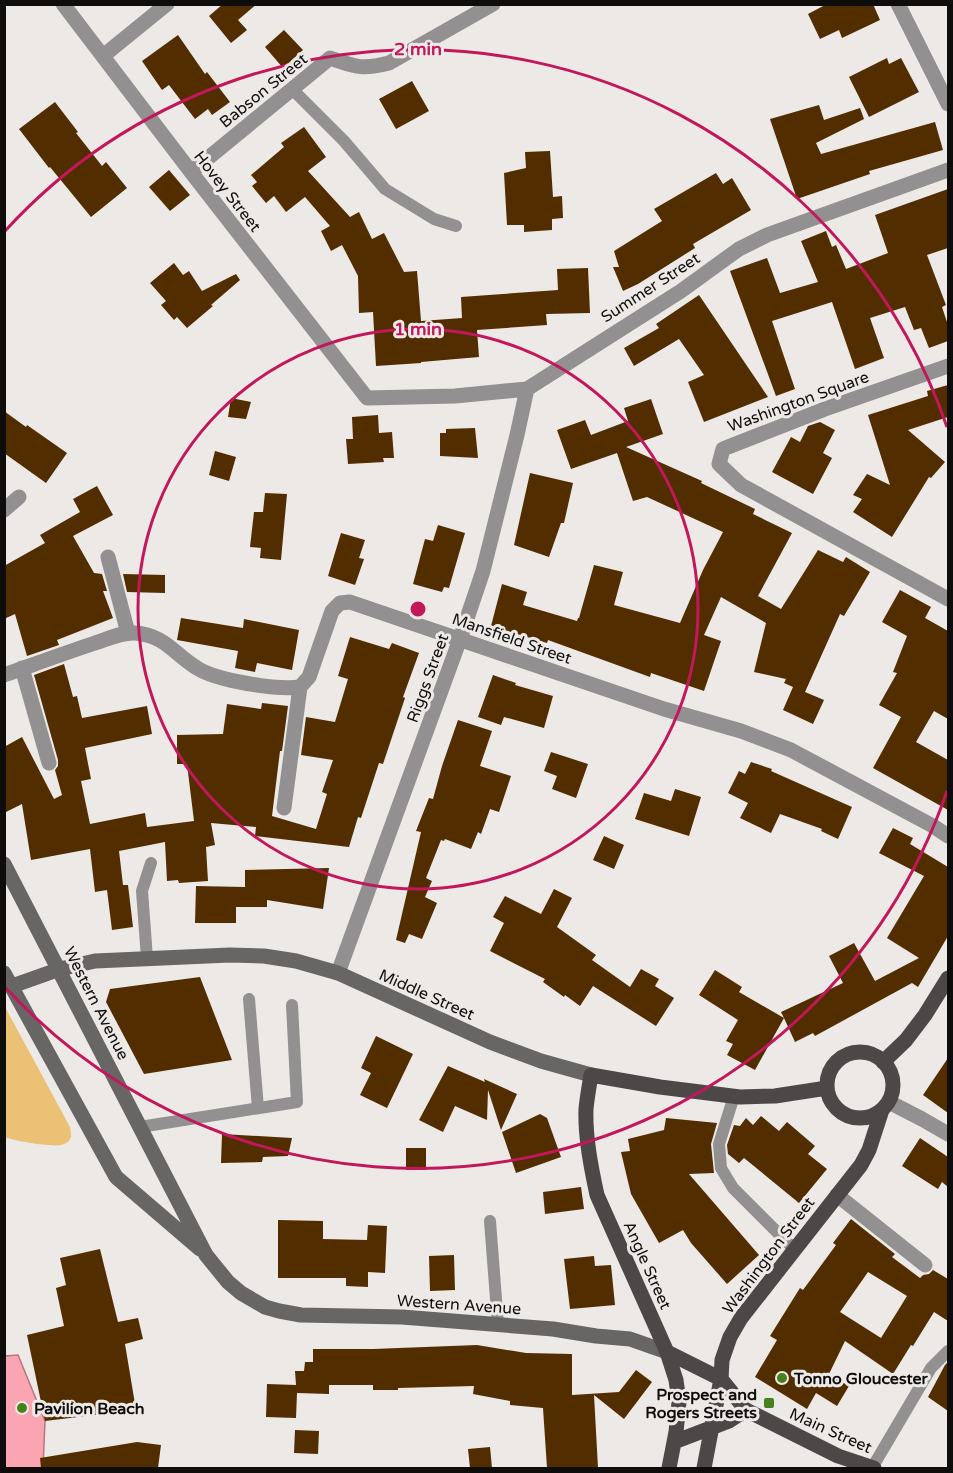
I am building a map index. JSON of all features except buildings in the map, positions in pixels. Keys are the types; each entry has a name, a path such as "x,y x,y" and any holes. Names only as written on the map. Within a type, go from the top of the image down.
{"main road":[{"name":"Western Avenue","path":"4,864 206,1255"},
{"name":"Middle Street","path":"8,980 95,961 230,955 264,956 297,961 338,973 490,1042 591,1076 734,1096 775,1096 827,1088"},
{"path":"884,1062 925,1016 948,978"},
{"name":"Western Avenue","path":"8,980 116,1177 206,1255 228,1282 241,1293 265,1307 301,1315 402,1317 553,1329 596,1336 630,1338 667,1352 721,1379"},
{"path":"866,1052 884,1062 890,1070 893,1081 893,1091 886,1106 873,1115 863,1118 853,1117 836,1107 827,1088 828,1078 838,1061 846,1055 866,1052"},
{"name":"Angle Street","path":"591,1076 586,1110 588,1143 597,1195 667,1352 676,1380 679,1402 669,1468"},
{"name":"Washington Street","path":"704,1468 721,1379 722,1360 730,1337 741,1318 861,1165 886,1106"},
{"name":"Main Street","path":"721,1379 746,1410 838,1456 873,1468"},
{"path":"674,1442 729,1421 746,1410"}],"street":[{"name":"Hovey Street","path":"63,4 367,398"},
{"path":"103,56 166,4"},
{"name":"Babson Street","path":"191,172 330,58 354,66 371,68 390,63 493,4"},
{"path":"898,4 948,104"},
{"name":"Summer Street","path":"367,398 455,396 527,389 681,291 739,249 810,219 948,170"},
{"name":"Washington Square","path":"948,366 825,409 723,449 719,464 741,485 948,598"},
{"name":"Riggs Street","path":"338,973 483,570 518,435 527,389"},
{"path":"4,510 19,497"},
{"path":"108,557 128,633"},
{"name":"Mansfield Street","path":"300,687 309,677 332,611 338,604 353,602 664,709 741,731 791,750 923,820 948,836"},
{"path":"4,675 128,633 155,637 163,641 195,667 215,677 259,685 300,687 284,808"},
{"path":"22,668 49,763"},
{"path":"886,1106 922,1119 948,1134"},
{"path":"837,1195 925,1265"}],"lane":[{"path":"292,89 344,141 385,189 434,219 456,226"},
{"path":"147,958 142,891 151,863"},
{"path":"249,999 258,1108"},
{"path":"140,1126 297,1102 292,1005"},
{"path":"734,1096 719,1144 720,1168 733,1188 795,1250"},
{"path":"490,1221 498,1325"},
{"path":"873,1468 931,1368 948,1351"}],"shaded area":[{"path":"5,1007 70,1127 70,1139 63,1145 41,1144 5,1137"},
{"name":"Pavilion Beach","path":"18,1355 45,1421 43,1468 5,1468 5,1356"}],"place":[{"name":"Tonno Gloucester","path":"782,1378"},
{"name":"Prospect and Rogers Streets","path":"769,1403"},
{"name":"Pavilion Beach","path":"22,1408"}]}
